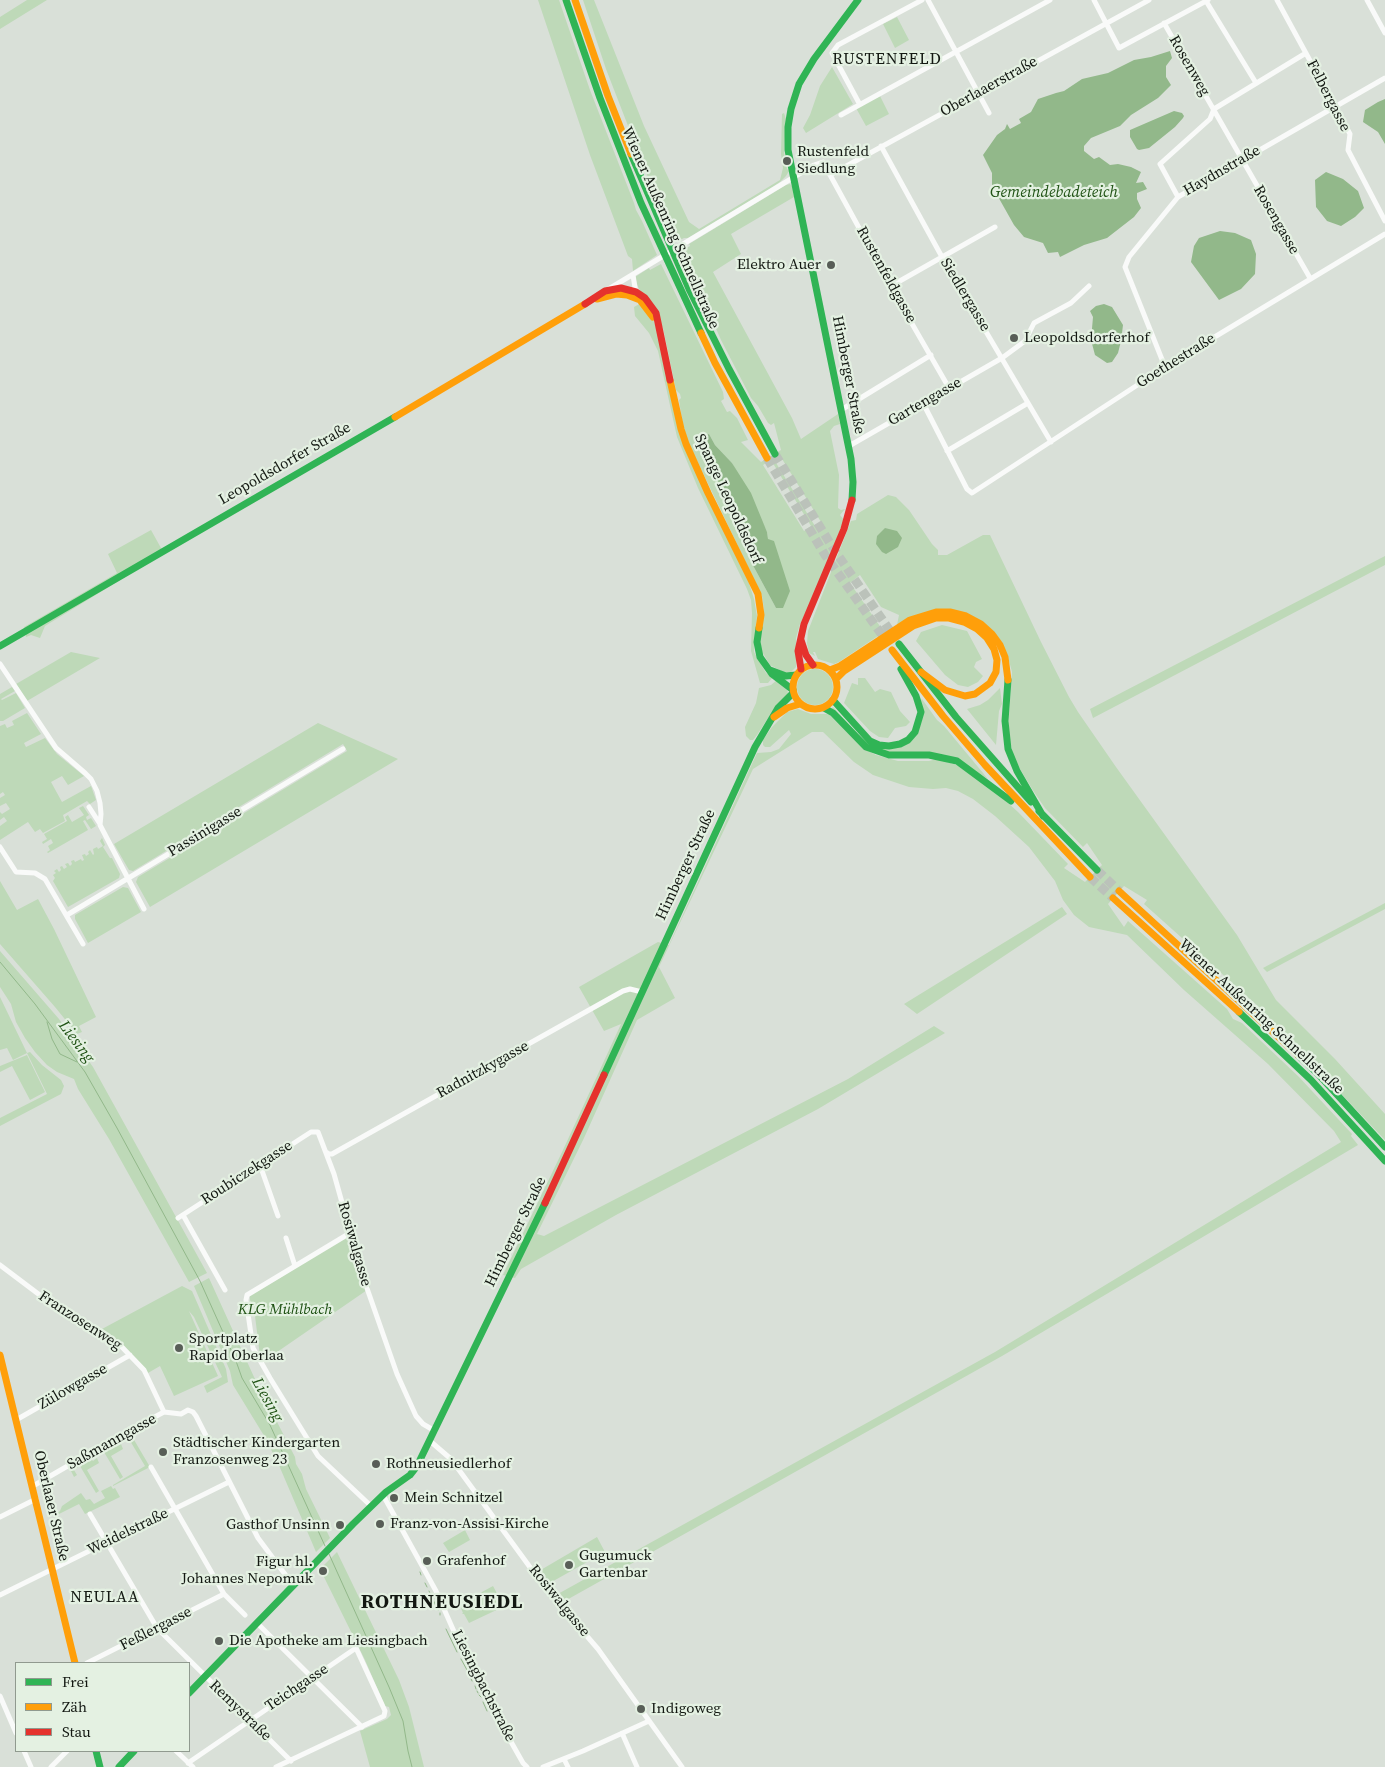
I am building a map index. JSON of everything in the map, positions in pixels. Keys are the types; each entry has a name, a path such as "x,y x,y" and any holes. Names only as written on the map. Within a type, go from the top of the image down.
{"main road":[{"name":"Wiener Außenring Schnellstraße","path":"566,0 600,98 640,201 707,346 767,458"},
{"name":"Wiener Außenring Schnellstraße","path":"575,0 608,96 649,198 694,298 729,369 775,454"},
{"name":"Himberger Straße","path":"798,672 798,651 804,624 848,516 853,482 849,446 788,144 790,109 806,70 858,0"},
{"name":"Leopoldsdorfer Straße","path":"0,646 140,562 460,380 605,291 619,291"},
{"name":"Leopoldsdorfer Straße","path":"583,306 619,291"},
{"path":"619,291 636,295"},
{"name":"Spange Leopoldsdorf","path":"636,295 652,306 662,335 681,429 686,444 758,594 761,615 757,649 764,664 776,678 786,683 793,691"},
{"path":"830,670 840,666 910,620 923,615 936,612 950,612 966,616 981,624 992,634 1006,657 1008,680 1005,721 1008,749 1017,771 1043,816"},
{"path":"836,679 914,626 936,618 949,618 964,622 977,629 987,638 994,649 997,660 996,672 990,683 974,694 965,696 945,690 921,672"},
{"path":"801,640 806,655 813,665"},
{"path":"899,644 956,717 1043,816 1097,870"},
{"path":"892,650 984,765 1090,877"},
{"path":"833,700 870,741 879,745 889,746 908,740 915,732 921,712 916,696 901,670 897,656"},
{"path":"770,670 786,676 813,665 820,665 830,670 836,679 837,690 833,700 824,708 812,710 800,704 793,691 793,680 798,672"},
{"name":"Himberger Straße","path":"774,717 778,708 793,691"},
{"name":"Himberger Straße","path":"190,1692 371,1506 412,1473 435,1432 562,1168 755,747 766,726 774,717 787,708 800,704"},
{"path":"824,708 833,713 862,743 876,752 889,755 943,756 957,761 985,780 1039,824"},
{"name":"Wiener Außenring Schnellstraße","path":"1119,892 1311,1067 1385,1147"},
{"name":"Wiener Außenring Schnellstraße","path":"1113,898 1269,1039 1311,1080 1385,1160"},
{"name":"Oberlaaer Straße","path":"0,1355 75,1662"},
{"path":"96,1752 100,1767"},
{"path":"119,1767 133,1752"}],"street":[{"path":"859,104 832,53 838,45 922,0"},
{"path":"928,0 989,113"},
{"path":"840,115 1050,0"},
{"path":"1094,0 1119,48 1207,0 1256,83"},
{"name":"Oberlaaerstraße","path":"830,175 1149,0"},
{"name":"Felbergasse","path":"1276,0 1350,134 1348,150 1385,221"},
{"path":"1368,0 1385,33"},
{"name":"Rosenweg","path":"1164,23 1214,109"},
{"path":"1178,197 1160,164 1210,119 1214,109 1306,54"},
{"name":"Haydnstraße","path":"1165,368 1126,267 1129,257 1178,197 1385,78"},
{"name":"Rosengasse","path":"1214,109 1310,278"},
{"name":"Siedlergasse","path":"881,146 942,257 1050,442"},
{"name":"Leopoldsdorfer Straße","path":"605,291 794,177 824,162"},
{"name":"Rustenfeldgasse","path":"824,162 949,388"},
{"path":"891,286 995,227"},
{"name":"Goethestraße","path":"946,451 970,493 1165,368 1385,234"},
{"path":"633,275 636,295"},
{"name":"Leopoldsdorfer Straße","path":"619,291 633,275"},
{"name":"Gartengasse","path":"849,446 1002,358 1025,341 1034,323 1071,303 1089,286"},
{"path":"841,410 932,355"},
{"path":"923,403 946,451 1028,403"},
{"path":"0,664 56,748 91,779 100,803 100,825"},
{"name":"Passinigasse","path":"66,915 344,750"},
{"path":"89,807 144,909"},
{"path":"0,847 16,872 35,873 46,879 83,944"},
{"name":"Radnitzkygasse","path":"326,1152 332,1154 623,991 630,989 642,992"},
{"name":"Roubiczekgasse","path":"225,1290 180,1216 311,1132 318,1132"},
{"name":"Rosiwalgasse","path":"318,1132 338,1184 350,1232 379,1325 409,1402 420,1421 435,1432"},
{"path":"260,1165 278,1216"},
{"path":"350,1232 247,1295 248,1320 253,1348 318,1456 371,1506"},
{"path":"286,1238 295,1266"},
{"name":"Franzosenweg","path":"0,1265 49,1302 102,1332 119,1344 144,1370 164,1412"},
{"name":"Zülowgasse","path":"16,1420 130,1355"},
{"path":"164,1412 182,1414 188,1410 196,1416 258,1538 293,1585"},
{"name":"Saßmanngasse","path":"33,1486 164,1412"},
{"name":"Rosiwalgasse","path":"430,1441 451,1459 543,1585 613,1668 682,1767"},
{"path":"151,1467 224,1594 245,1615"},
{"name":"Weidelstraße","path":"0,1595 229,1482"},
{"name":"Liesingbachstraße","path":"384,1497 436,1591 460,1645 496,1717 527,1767"},
{"path":"0,1517 36,1499"},
{"name":"Remystraße","path":"90,1514 157,1628 290,1761"},
{"name":"Feßlergasse","path":"89,1662 224,1594"},
{"path":"257,1624 362,1727 276,1767"},
{"name":"Teichgasse","path":"188,1762 356,1648 385,1714 383,1717 362,1727"},
{"path":"0,1696 15,1731"},
{"path":"543,1767 649,1721"},
{"path":"622,1733 637,1767"},
{"path":"24,1752 31,1767"},
{"path":"51,1767 66,1752"},
{"path":"177,1752 193,1767"},
{"path":"564,1759 568,1767"}],"green space":[{"path":"27,0 47,0 0,29 0,17"},
{"path":"538,0 559,0 590,90 636,210 657,255 633,271 632,259 628,256 590,155"},
{"path":"583,0 594,0 644,126 689,222 699,229 780,180 783,168 781,154 782,114 784,113 786,119 784,152 789,171 786,176 768,190 688,238 676,242 649,180 606,69"},
{"path":"897,17 909,40 895,48 883,24"},
{"path":"832,67 853,104 806,133 803,128 810,115 820,86"},
{"path":"880,96 889,114 866,126 856,108"},
{"path":"790,184 793,187 794,197 731,234 741,254 713,272 792,418 801,439 838,414 840,424 834,426 830,431 839,475 838,508 841,510 845,509 840,515 844,520 817,589 800,624 796,638 796,667 791,672 785,673 770,665 761,650 760,640 764,609 762,596 689,444 683,426 679,400 681,398 676,390 663,328 638,287 635,277 649,268 650,270 661,264 723,392 724,399 721,401 727,412 730,411 737,418 748,440 741,442 761,462 781,450 774,423 771,425 768,423 751,398 721,340 681,251 690,246 689,244","holes":["709,434 715,445 732,463 767,532 776,608 749,558 752,547 732,513 699,440 701,437","779,454 821,522 815,526 773,458","771,460 811,526 804,531 763,465"]},
{"path":"641,303 653,319 659,336 697,476 749,583 757,616 754,652 766,673 773,677 768,683 760,683 751,651 751,600 698,488 677,437 658,351 649,333 635,316 634,307"},
{"path":"888,495 896,497 909,510 938,550 938,555 947,555 983,535 990,535 1041,642 1078,712 1237,935 1276,1000 1335,1059 1385,1114 1385,1140 1259,1007 1144,904 1147,900 1124,886 1108,904 1124,927 1128,921 1227,1009 1233,1019 1242,1023 1299,1077 1352,1134 1351,1136 1358,1145 1002,1356 563,1602 556,1595 995,1352 1341,1142 1334,1131 1268,1064 1184,990 1127,935 1089,927 1074,915 1063,900 1055,881 1029,847 995,816 973,799 958,791 946,788 909,787 873,775 854,762 823,732 812,732 753,769 659,967 675,998 637,1020 584,1138 537,1234 544,1236 848,1079 934,1026 945,1033 818,1109 616,1215 521,1269 515,1278 503,1275 621,1024 604,1031 579,987 658,942 669,945 757,753 771,752 779,749 791,734 789,730 770,747 763,745 763,740 772,727 787,712 798,709 811,714 829,714 866,750 876,755 898,761 929,761 937,759 960,766 996,792 1018,812 1068,864 1064,868 1085,882 1102,865 1087,843 1083,847 1045,808 1014,759 1008,731 1012,672 1008,657 975,617 897,625 899,615 881,607 860,575 850,583 884,632 834,664 818,659 815,652 813,652 815,656 809,653 807,643 808,631 851,521 856,520 857,514"},
{"path":"151,530 161,548 166,552 45,626 40,638 31,635 26,637 24,627 117,573 108,554"},
{"path":"1385,556 1385,565 1093,718 1090,709"},
{"path":"942,625 967,631 982,659 976,662 974,667 983,676 978,682 968,687 958,685 945,675 916,641 921,632"},
{"path":"71,652 100,658 27,701 16,684"},
{"path":"815,669 822,670 828,674 832,680 832,694 828,700 822,704 815,705 808,704 802,700 798,694 797,687 798,680 802,674 808,670"},
{"path":"858,678 865,678 875,692 880,689 891,692 900,711 910,722 906,726 895,728 888,738 879,737 870,731 844,703 852,683 858,685"},
{"path":"777,680 787,687 788,694 773,710 753,740 750,740 746,736 745,727 756,703 759,688 771,685"},
{"path":"12,687 15,691 1,699 16,693 25,708 0,721 0,694"},
{"path":"1000,688 1002,704 999,711 996,745 967,709 988,700"},
{"path":"922,699 937,720 988,779 955,759 942,755 880,751 869,746 858,737 831,709 833,707 870,744 890,749 902,746 916,734 923,716 920,701"},
{"path":"27,713 41,734 24,743 26,747 45,738 57,754 84,776 68,785 62,776 51,782 62,802 91,786 96,800 90,804 87,801 63,815 65,821 43,833 40,829 35,832 28,822 0,840 0,826 7,821 4,817 0,820 0,812 2,814 10,809 6,803 0,806 0,798 5,795 3,792 0,794 0,726 5,724 7,728 14,725 12,721"},
{"path":"318,723 398,759 150,907 136,882 138,877 347,751 343,744 133,871 129,870 114,844"},
{"path":"83,806 89,815 86,817 87,820 91,818 96,826 91,829 85,820 83,821 88,830 48,853 50,850 48,846 53,843 51,839 43,844 42,842 47,839 44,834 67,821 65,817 75,810 68,815 72,822 84,815 79,808"},
{"path":"102,838 105,845 103,847 110,858 112,858 120,874 119,878 68,907 53,881 55,878 53,875 56,873 54,871 57,869 59,872 61,870 60,867 62,866 64,869 67,867 65,864 68,863 70,866 72,864 71,861 84,860 82,855 85,854 86,856 90,850 93,855 93,849 103,846 100,841"},
{"path":"0,881 17,910 38,899 96,1017 79,1026 82,1032 77,1034 0,944"},
{"path":"123,887 128,888 141,912 88,943 75,919 75,915"},
{"path":"1385,903 1385,909 1267,972 1263,968"},
{"path":"1062,907 1067,914 917,1014 904,1004"},
{"path":"0,951 59,1019 93,1067 207,1273 189,1282 74,1079 57,1072 47,1065 25,1038 16,1022 11,1004 0,987"},
{"path":"0,997 27,1053 13,1060 7,1048 0,1050"},
{"path":"30,1052 42,1065 61,1080 64,1086 61,1094 0,1126 0,1118 47,1094 27,1053"},
{"path":"27,1055 45,1092 30,1100 12,1066 0,1072 0,1066"},
{"name":"KLG Mühlbach","path":"353,1234 370,1288 264,1361 260,1356 254,1308 250,1296"},
{"path":"209,1278 254,1377 295,1457 306,1489 330,1538 316,1552 278,1463 233,1385 230,1371 194,1286"},
{"path":"182,1286 192,1291 226,1369 228,1382 207,1393 204,1386 222,1377 194,1317 189,1311 218,1376 174,1396 160,1366 148,1373 122,1344 102,1329"},
{"path":"130,1433 150,1467 113,1486 145,1466 129,1439 122,1442 120,1439"},
{"path":"118,1440 120,1442 115,1445 116,1447 121,1444 123,1449 111,1456 123,1477 120,1479 104,1452 97,1456 96,1454"},
{"path":"95,1454 96,1457 91,1459 93,1461 97,1458 99,1463 87,1470 99,1491 96,1493 80,1466 74,1470 77,1475 74,1477 70,1469"},
{"path":"111,1486 113,1489 115,1488 120,1497 85,1514 79,1504 57,1515 62,1506 81,1493 86,1500 90,1499 94,1504 105,1498 101,1491"},
{"path":"465,1530 470,1540 449,1552 443,1543"},
{"path":"597,1537 605,1552 548,1584 539,1571"},
{"path":"337,1552 399,1680 409,1707 424,1767 370,1767 360,1731 387,1719 391,1715 389,1707 385,1706 365,1660 320,1569"},
{"path":"493,1586 500,1599 503,1598 507,1605 469,1623 458,1605"}],"water":[{"name":"Gemeindebadeteich","path":"1170,51 1172,58 1166,66 1166,77 1171,85 1158,98 1131,115 1120,126 1091,138 1084,146 1084,151 1094,159 1099,157 1110,165 1118,164 1141,172 1136,183 1143,182 1147,189 1137,193 1137,199 1141,208 1134,217 1107,238 1084,245 1060,257 1058,252 1048,253 1043,243 1024,237 1014,225 992,186 992,173 983,155 997,135 1005,129 1007,124 1010,129 1021,123 1019,119 1031,112 1038,99 1064,91 1082,79 1108,73 1134,60"},
{"path":"1385,99 1385,144 1378,132 1363,122 1365,110"},
{"path":"1174,111 1182,113 1184,116 1175,127 1149,148 1137,149 1130,137 1130,130"},
{"path":"1326,172 1343,179 1358,191 1364,208 1355,217 1341,226 1327,221 1316,207 1315,180"},
{"path":"1220,231 1235,233 1251,240 1256,254 1255,274 1241,289 1219,300 1191,262 1194,246 1199,238"},
{"path":"1104,304 1112,307 1123,325 1118,353 1112,362 1107,363 1095,355 1091,340 1093,317 1090,311 1096,306"},
{"path":"709,434 715,445 732,463 751,493 768,539 774,541 790,591 783,608 776,608 749,558 752,547 743,535 739,522 732,513 699,440 701,437"},
{"path":"885,528 897,531 902,538 898,547 886,554 876,544 877,536"}],"waterway":[{"name":"Liesing","path":"0,962 35,1004 85,1072 117,1128 200,1281 242,1378 270,1425 325,1546"},
{"path":"47,1022 52,1039 60,1054 77,1062"},
{"name":"Liesing","path":"329,1554 403,1721 412,1767"},
{"path":"425,1583 427,1587"},
{"path":"429,1591 436,1606"},
{"path":"446,1629 457,1652"},
{"path":"461,1659 467,1670"},
{"path":"469,1674 472,1681"},
{"path":"483,1702 487,1711"}],"tunnel":[{"path":"775,454 833,548 895,638"},
{"path":"767,458 825,555 887,642"},
{"path":"1097,870 1119,891"},
{"path":"1090,877 1113,898"}],"traffic: fast":[{"path":"566,0 600,98 641,203 701,333"},
{"path":"852,500 851,459 788,150 788,127 791,109 799,84 814,59 858,0"},
{"path":"631,154 690,291 775,454"},
{"path":"0,646 395,417"},
{"path":"759,628 757,642 760,657 772,674 793,690"},
{"path":"899,644 956,717 1031,802"},
{"path":"833,700 870,741 879,745 900,744 908,740 915,732 921,712 916,696 901,669"},
{"path":"770,670 786,676 796,675"},
{"path":"1008,680 1005,721 1008,749 1017,771 1043,816"},
{"path":"604,1075 755,747 778,708 793,693"},
{"path":"824,708 833,713 866,747 889,755 929,755 957,761 1011,801"},
{"path":"1039,811 1097,870"},
{"path":"1239,1012 1311,1080 1385,1161"},
{"path":"1298,1055 1385,1147"},
{"path":"190,1692 353,1524 386,1492 410,1475 417,1466 545,1203"},
{"path":"96,1752 100,1767"},
{"path":"119,1767 133,1752"}],"traffic: slow":[{"path":"575,0 608,96 631,154"},
{"path":"597,299 616,294 627,295 640,300 653,317"},
{"path":"395,417 585,304"},
{"path":"701,333 715,363 767,458"},
{"path":"670,380 686,444 758,594 761,615 759,628"},
{"path":"830,670 840,666 910,620 936,612 950,612 966,616 981,624 992,634 1000,645 1005,657 1008,680"},
{"path":"836,679 844,671 913,626 936,618 949,618 964,622 977,629 987,638 994,649 997,660 996,672 990,683 975,694 965,696 945,690 921,672"},
{"path":"892,650 943,716 985,765 1090,877"},
{"path":"819,665 831,671 836,678 837,687 836,696 831,703 824,708 811,709 803,706 796,699 793,683 796,675 803,668 819,665"},
{"path":"774,717 787,708 800,704"},
{"path":"1119,891 1298,1055"},
{"path":"1113,898 1239,1012"},
{"path":"0,1355 75,1662"}],"traffic: jam":[{"path":"585,304 605,291 621,288 636,292 645,298 656,313 670,380"},
{"path":"801,669 798,651 804,624 844,529 852,500"},
{"path":"801,640 806,655 813,665"},
{"path":"545,1203 604,1075"}],"place":[{"name":"Rustenfeld Siedlung","path":"787,161"},
{"name":"Elektro Auer","path":"831,265"},
{"name":"Leopoldsdorferhof","path":"1014,338"},
{"name":"Sportplatz Rapid Oberlaa","path":"179,1348"},
{"name":"Städtischer Kindergarten Franzosenweg 23","path":"163,1452"},
{"name":"Rothneusiedlerhof","path":"376,1464"},
{"name":"Mein Schnitzel","path":"394,1498"},
{"name":"Franz-von-Assisi-Kirche","path":"380,1524"},
{"name":"Gasthof Unsinn","path":"340,1525"},
{"name":"Grafenhof","path":"427,1561"},
{"name":"Gugumuck Gartenbar","path":"569,1565"},
{"name":"Figur hl. Johannes Nepomuk","path":"323,1571"},
{"name":"Die Apotheke am Liesingbach","path":"219,1641"},
{"name":"Indigoweg","path":"641,1709"}],"district":[{"name":"RUSTENFELD","path":"887,60"},
{"name":"NEULAA","path":"105,1598"},
{"name":"ROTHNEUSIEDL","path":"442,1603"}]}
